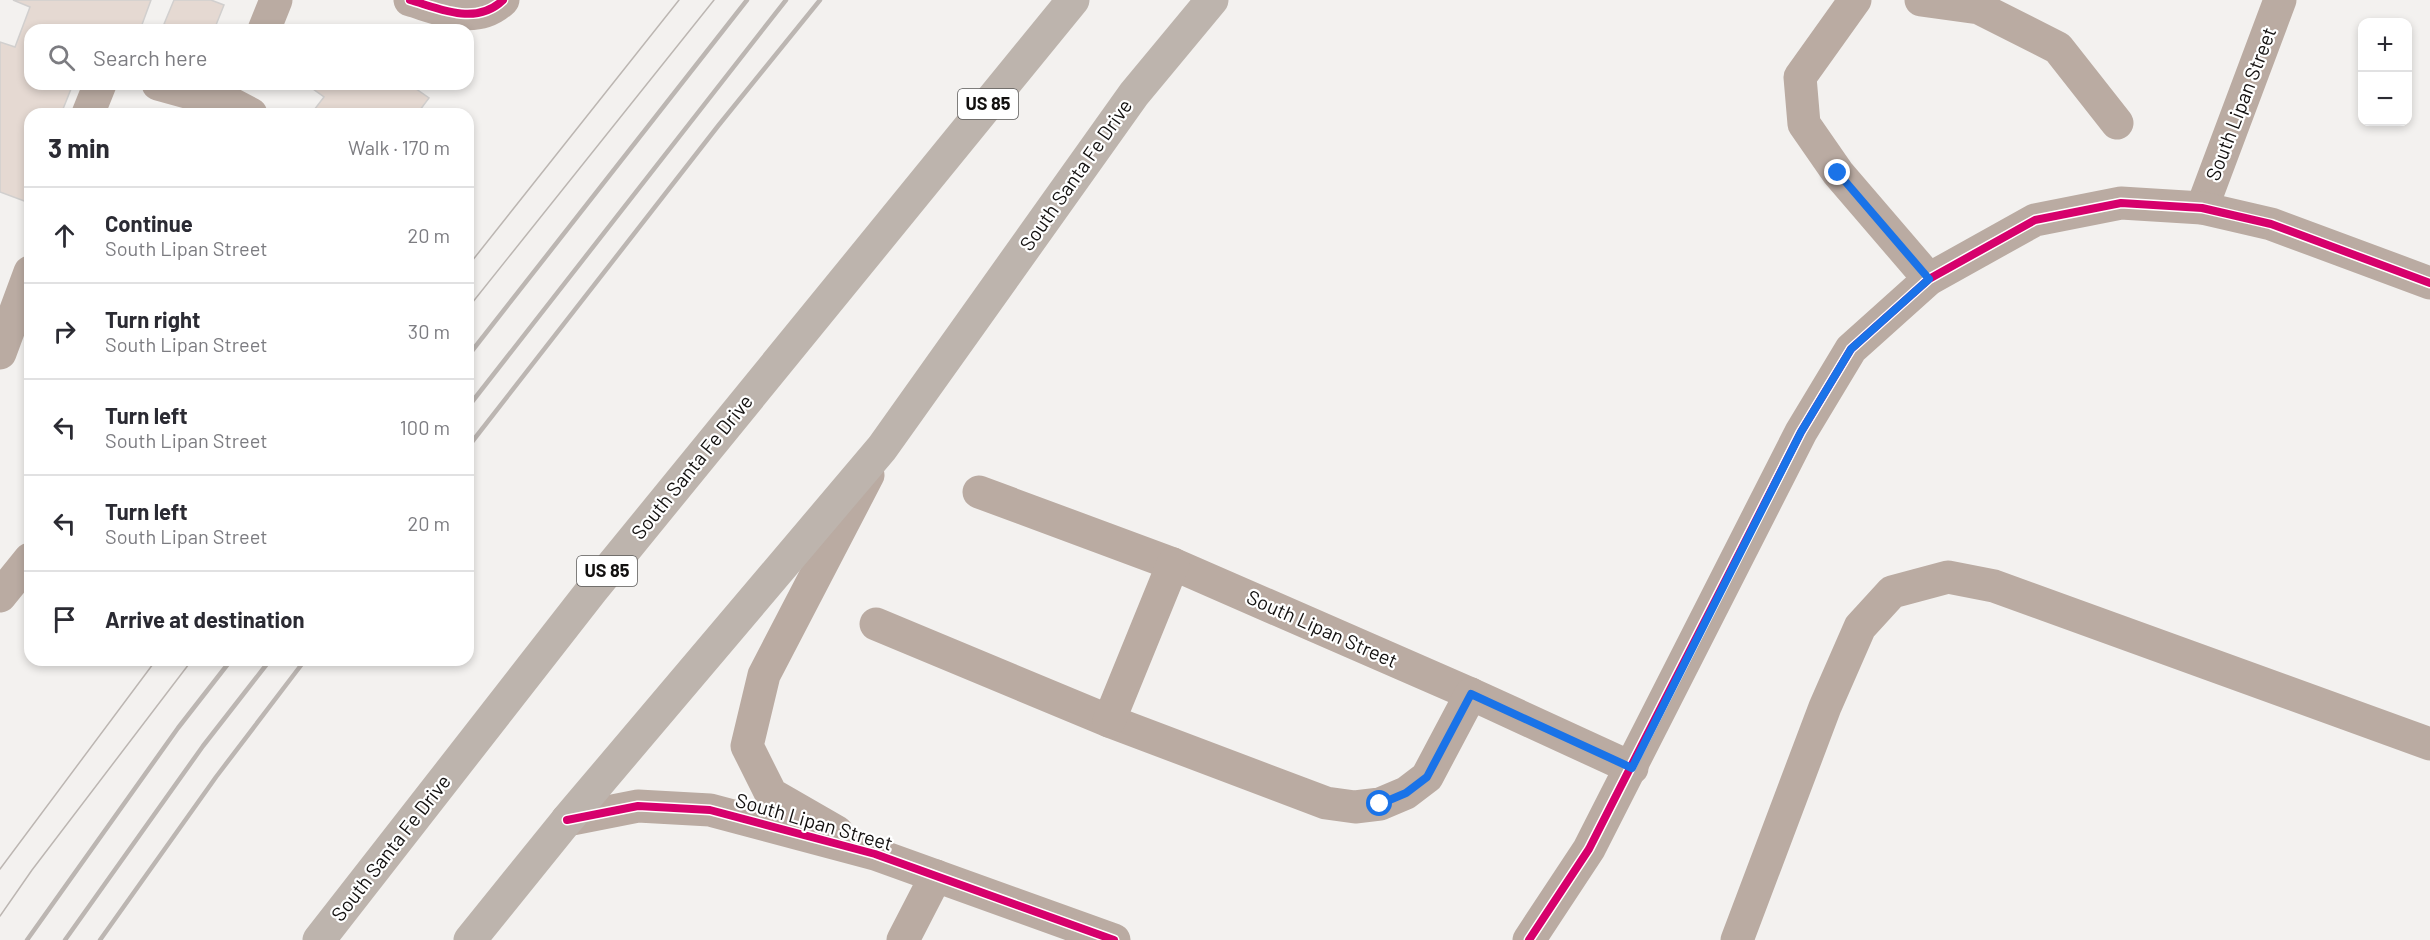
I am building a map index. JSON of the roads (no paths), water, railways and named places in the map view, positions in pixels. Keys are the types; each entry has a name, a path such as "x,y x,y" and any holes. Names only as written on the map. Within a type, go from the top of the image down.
{"highway":[{"name":"South Santa Fe Drive","path":"319,940 592,590 1073,0"},
{"name":"South Santa Fe Drive","path":"470,940 567,820 882,448 1134,94 1212,0"}],"street":[{"path":"266,24 276,0"},
{"path":"410,0 463,16 494,9 503,0"},
{"path":"1855,0 1800,77 1804,124 1838,173 1929,279"},
{"path":"1921,0 1980,8 2058,48 2117,123"},
{"name":"South Lipan Street","path":"2202,208 2280,0"},
{"path":"90,108 98,90"},
{"path":"188,90 242,101"},
{"name":"South Lipan Street","path":"1529,940 1589,849 1801,432 1851,349 1929,279 2035,220 2121,203 2202,208 2271,224 2430,283"},
{"path":"0,353 24,288"},
{"name":"South Lipan Street","path":"875,854 771,794 747,746 764,675 882,448"},
{"name":"South Lipan Street","path":"979,492 1173,564 1471,694 1632,768"},
{"path":"1109,721 1173,564"},
{"path":"2,590 24,566"},
{"path":"1737,940 1825,707 1860,627 1892,592 1948,577 1994,586 2430,744"},
{"path":"876,624 1109,721 1326,803 1355,807 1389,800 1406,793 1427,777 1471,694"},
{"name":"South Lipan Street","path":"567,820 638,806 710,810 875,854 1114,940"},
{"path":"903,940 936,876"}],"tram line":[{"path":"474,258 679,0"},
{"path":"474,300 714,0"},
{"path":"0,869 152,666"},
{"path":"0,916 32,870 187,666"}],"railway":[{"path":"474,348 747,0"},
{"path":"474,399 786,0"},
{"path":"474,439 718,126 820,0"},
{"path":"27,940 178,728 226,666"},
{"path":"65,940 203,746 265,666"},
{"path":"100,940 216,777 300,666"}]}
